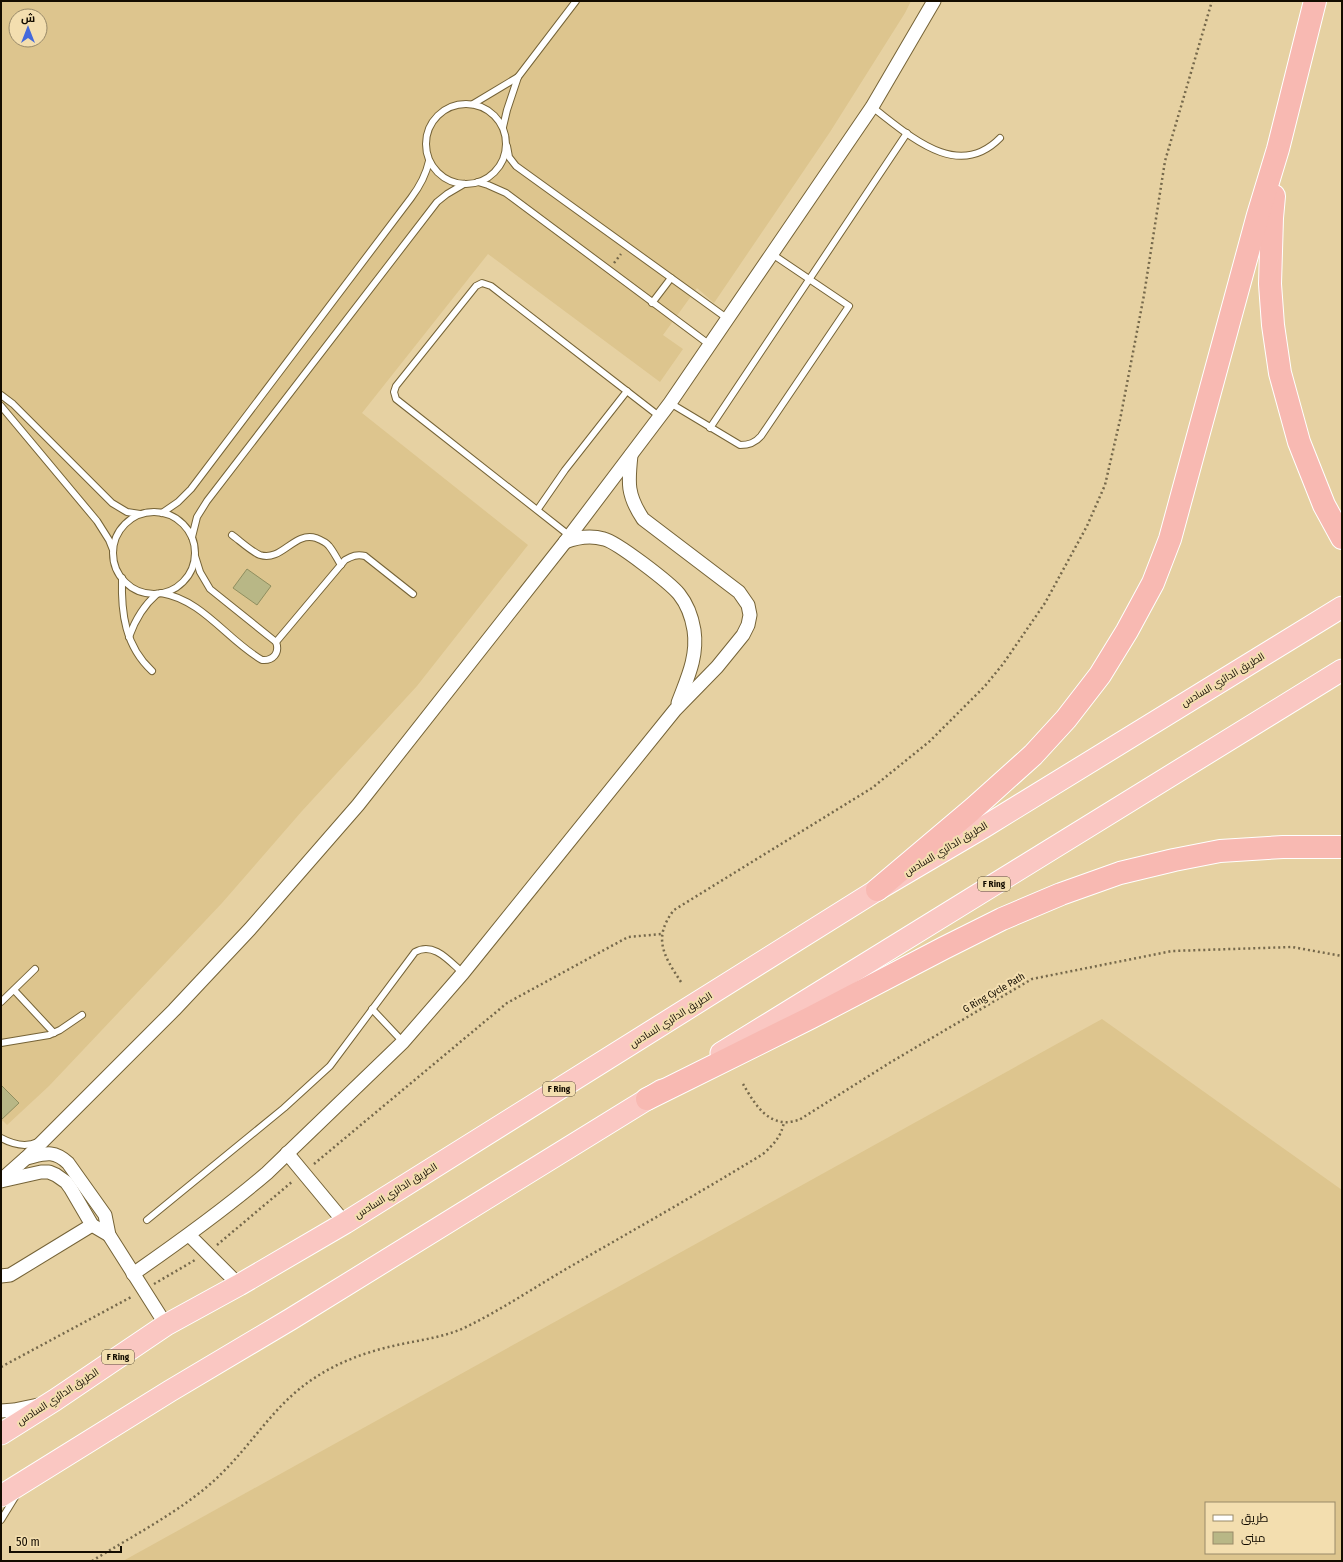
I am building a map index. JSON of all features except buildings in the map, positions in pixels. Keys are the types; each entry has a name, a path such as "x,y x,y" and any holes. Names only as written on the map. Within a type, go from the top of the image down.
{"highway":[{"path":"877,890 974,808 1033,755 1066,719 1100,675 1127,631 1153,583 1170,539 1258,215 1278,149 1315,1"},
{"path":"1278,149 1272,218 1270,284 1273,325 1280,373 1299,442 1324,505 1342,538"},
{"name":"الطريق الدائري السادس","path":"1,1434 166,1325 239,1285 345,1223 877,890 984,827 1337,610"},
{"name":"F Ring","path":"1,1496 170,1391 291,1319 1342,670"},
{"path":"648,1099 810,1018 1002,919 1061,894 1120,874 1174,860 1220,851 1283,847 1342,847"}],"street":[{"path":"1,1180 26,1158 174,1010 250,929 358,805 568,539 670,403 872,107 934,1"},
{"path":"133,1274 189,1235 245,1192 403,1042 463,973 675,710 717,667 743,635 748,625 750,615 748,605 739,592 643,519 633,504 630,488 631,455"},
{"path":"568,539 591,536 605,539 617,545 672,587 680,596 693,623 696,641 693,664 675,710"},
{"path":"26,1158 54,1153 62,1157 68,1163 105,1215 109,1235 166,1325"},
{"path":"287,1153 345,1223"},
{"path":"1,1180 41,1172 49,1172 56,1175 66,1182 92,1225 109,1235"},
{"path":"1,1276 10,1275 92,1225"},
{"path":"189,1235 239,1285"},
{"path":"1,1411 35,1406 54,1400"}],"lane":[{"path":"503,127 518,78 576,1"},
{"path":"473,104 518,78"},
{"path":"507,146 501,164 495,172 478,182 464,184 455,183 440,174 429,161 425,141 427,132 437,115 454,105 463,103 473,104 491,112 498,118 503,127 506,136 509,157 516,166 728,319"},
{"path":"872,107 907,133 935,151 954,156 964,156 984,151 1000,138"},
{"path":"710,428 907,133"},
{"path":"162,513 178,502 196,482 412,198 422,181 429,161"},
{"path":"478,182 488,184 506,193 710,345"},
{"path":"192,536 197,517 207,500 437,202 464,184"},
{"path":"670,403 740,445 748,445 756,442 761,436 849,306 772,254"},
{"path":"652,303 671,278"},
{"path":"568,539 538,509 396,399 394,392 396,386 476,286 482,283 491,286 659,416"},
{"path":"538,509 565,470 627,391"},
{"path":"1,394 14,404 112,503 127,512 142,514 152,512 162,513 180,521 192,536 195,556 200,572 210,589 276,642 277,651 272,659 262,660 188,602 169,595 147,593 137,590 129,585 117,570 109,540 97,522 1,406"},
{"path":"113,551 117,536 125,524 142,514"},
{"path":"232,535 259,555 265,556 278,553 302,538 313,537 329,546 341,565"},
{"path":"276,642 341,565 350,557 360,555 365,556 413,594"},
{"path":"129,637 137,618 149,601 159,594 178,587 185,580 194,565 195,556"},
{"path":"122,578 123,608 129,637 137,655 152,671"},
{"path":"146,1220 284,1108 316,1080 330,1066 412,955 419,949 430,948 436,950 463,973"},
{"path":"1,1002 36,969"},
{"path":"14,990 54,1033"},
{"path":"372,1009 403,1042"},
{"path":"1,1043 37,1038 54,1033 82,1015"},
{"path":"1,1138 12,1143 23,1145 34,1144 44,1139"},
{"path":"1,1520 25,1481"}],"path":[{"path":"681,982 664,954 662,944 662,934 665,922 674,910 872,788 930,741 985,686 1011,653 1046,603 1087,526 1105,485 1120,420 1144,295 1165,161 1212,1"},
{"path":"609,270 627,246"},
{"path":"1,1367 144,1290 207,1253 507,1003 628,937 662,934"},
{"name":"G Ring Cycle Path","path":"784,1122 799,1120 891,1062 1032,979 1172,951 1292,947 1342,956"},
{"path":"92,1561 196,1496 222,1474 280,1405 316,1376 347,1360 368,1352 442,1337 466,1327 763,1154 774,1144 782,1133 784,1122 773,1120 754,1103 743,1084"}],"shaded area":[{"path":"1,1 911,1 905,13 830,132 714,303 697,288 663,335 683,349 660,382 488,254 362,413 528,545 417,686 302,811 222,903 49,1086 7,1125 3,1121 1,1122"},
{"path":"1102,1019 1342,1190 1342,1561 123,1561"}]}
